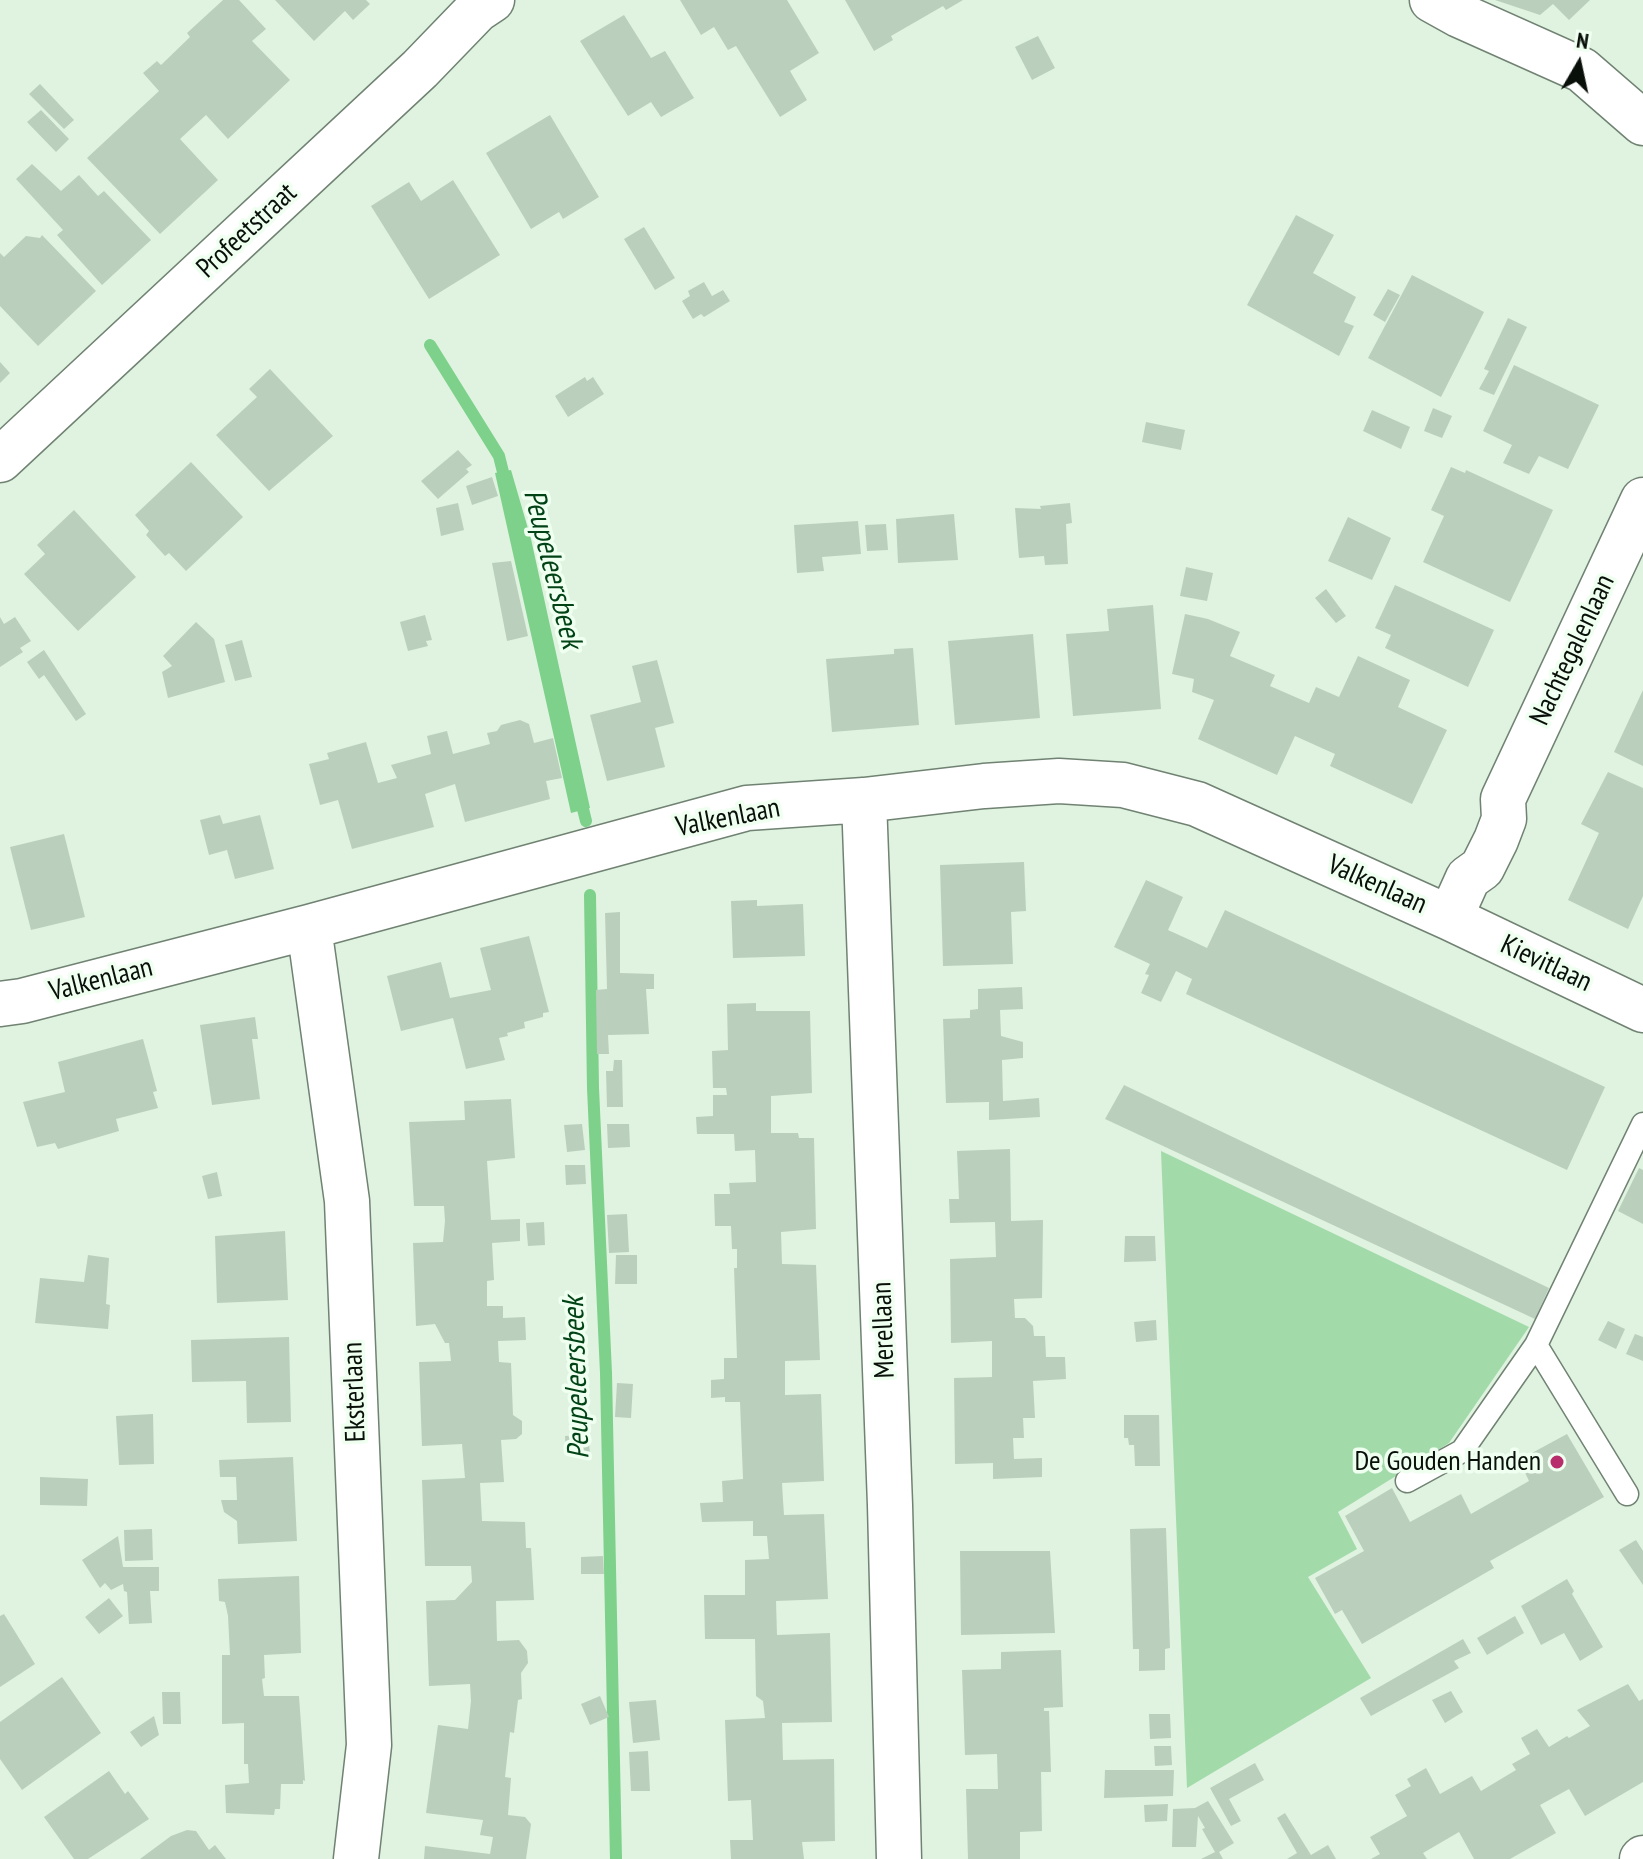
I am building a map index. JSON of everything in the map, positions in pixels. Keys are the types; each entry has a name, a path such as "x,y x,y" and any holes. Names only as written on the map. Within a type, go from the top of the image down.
{"street":[{"name":"Profeetstraat","path":"0,460 420,69 477,10 492,0"},
{"path":"1432,0 1582,70 1643,123"},
{"name":"Nachtegalenlaan","path":"1450,918 1468,878 1482,868 1496,840 1504,819 1503,799 1643,500"},
{"name":"Valkenlaan","path":"0,1004 22,1001 309,927 747,808 1059,781 1123,785 1197,804 1450,918"},
{"name":"Merellaan","path":"864,800 890,1505 899,1859"},
{"name":"Kievitlaan","path":"1450,918 1643,1010"},
{"name":"Eksterlaan","path":"309,927 347,1201 369,1745 356,1859"}],"lane":[{"path":"1407,1481 1462,1451 1536,1345 1643,1124"},
{"path":"1536,1345 1627,1494"}],"shaded area":[{"path":"511,470 531,539 590,808 571,813 495,473"},
{"path":"1161,1151 1529,1327 1449,1443 1338,1512 1357,1549 1308,1577 1371,1678 1187,1788"}],"building":[{"path":"223,0 239,0 266,29 252,41 290,80 228,139 206,115 180,139 218,180 160,234 87,158 159,91 143,73 157,61 161,65 190,37 187,33"},
{"path":"275,0 366,0 370,4 353,20 345,11 314,41"},
{"path":"680,0 787,0 819,53 790,71 807,100 780,117 736,46 728,50 714,27 701,35"},
{"path":"845,0 963,0 946,10 943,6 891,36 893,40 874,51"},
{"path":"1495,0 1590,0 1569,20 1553,4 1540,15"},
{"path":"624,15 651,58 665,51 694,98 661,117 651,102 628,116 580,41"},
{"path":"1038,36 1055,68 1032,80 1015,47"},
{"path":"40,84 74,120 64,129 29,94"},
{"path":"41,110 69,139 56,152 27,122"},
{"path":"550,115 599,197 563,219 559,212 531,229 486,153"},
{"path":"32,164 61,191 79,175 98,196 104,191 151,240 102,285 57,235 63,230 16,179"},
{"path":"453,180 500,255 429,299 371,206 409,182 421,201"},
{"path":"1296,215 1334,235 1313,273 1356,297 1344,322 1354,326 1339,356 1247,305"},
{"path":"644,227 675,278 655,290 624,239"},
{"path":"42,235 96,291 38,346 0,306 0,253 4,257 26,236 40,238"},
{"path":"1412,275 1484,312 1441,397 1368,358"},
{"path":"704,282 712,296 723,290 730,301 704,317 701,314 693,319 682,301 690,296 688,291"},
{"path":"1388,289 1400,295 1385,322 1373,315"},
{"path":"1508,318 1527,327 1494,395 1479,389 1489,371 1484,369"},
{"path":"0,362 10,373 0,383"},
{"path":"1514,365 1599,405 1568,469 1539,456 1529,474 1503,463 1512,445 1483,431"},
{"path":"270,369 333,436 269,491 216,435 257,397 249,389"},
{"path":"585,377 587,381 593,377 604,394 568,417 555,396"},
{"path":"1433,408 1452,416 1442,438 1424,431"},
{"path":"1372,410 1410,427 1401,449 1363,431"},
{"path":"1146,422 1185,430 1181,450 1142,442"},
{"path":"458,450 472,465 466,469 469,472 438,499 421,481"},
{"path":"191,462 243,517 186,571 169,553 165,556 146,535 149,531 135,515"},
{"path":"1451,467 1465,473 1466,470 1553,510 1510,602 1423,562 1444,516 1431,510"},
{"path":"492,477 498,496 472,505 466,486"},
{"path":"458,503 464,530 441,536 436,508"},
{"path":"1070,503 1072,523 1066,524 1068,564 1045,565 1044,556 1019,558 1015,508 1041,509 1040,506"},
{"path":"74,510 136,577 78,631 24,574 45,554 37,545"},
{"path":"954,514 958,560 898,563 896,519"},
{"path":"1348,517 1391,538 1372,580 1328,561"},
{"path":"858,521 861,554 822,557 824,571 797,573 794,525"},
{"path":"886,524 888,550 867,551 865,525"},
{"path":"511,561 528,636 507,641 492,563"},
{"path":"1186,567 1213,573 1207,601 1180,596"},
{"path":"1395,585 1494,630 1468,687 1385,648 1391,635 1375,628"},
{"path":"1326,589 1346,616 1336,623 1315,598"},
{"path":"1153,605 1161,709 1073,716 1066,634 1109,631 1107,609"},
{"path":"1185,614 1208,619 1240,632 1230,656 1275,675 1270,686 1309,703 1316,687 1339,697 1358,656 1410,680 1398,707 1447,730 1412,804 1330,766 1335,754 1295,736 1277,775 1198,739 1214,700 1192,692 1194,679 1172,674"},
{"path":"425,615 432,640 426,641 428,646 408,651 400,622"},
{"path":"0,617 4,624 15,617 31,641 20,648 23,652 0,667"},
{"path":"196,622 214,639 225,682 168,698 162,672 172,666 163,656"},
{"path":"1033,634 1040,718 955,725 948,641"},
{"path":"242,640 252,677 235,681 225,645"},
{"path":"913,648 919,725 832,732 826,659 894,654 894,649"},
{"path":"44,650 86,714 76,721 44,675 39,679 27,662"},
{"path":"657,660 674,723 655,728 665,767 607,781 590,715 641,702 632,666"},
{"path":"1643,690 1643,766 1614,752"},
{"path":"520,720 529,724 534,743 553,738 562,778 546,781 550,799 465,822 455,784 425,794 434,827 352,849 338,800 320,805 309,764 329,759 327,753 366,742 378,783 397,778 391,765 431,754 427,736 447,731 453,754 490,744 487,733"},
{"path":"1608,772 1643,788 1643,896 1628,929 1568,900 1599,833 1581,824"},
{"path":"220,815 223,824 260,815 274,869 235,879 227,850 209,855 200,820"},
{"path":"64,834 85,917 31,930 10,847"},
{"path":"1024,862 1026,911 1011,912 1013,964 943,966 940,865"},
{"path":"1146,880 1183,897 1168,930 1207,948 1225,910 1605,1087 1567,1170 1186,994 1192,979 1176,971 1161,1002 1141,993 1150,964 1114,947"},
{"path":"757,900 757,906 803,904 805,956 733,958 731,901"},
{"path":"620,912 620,973 654,974 654,989 646,989 649,1034 608,1035 609,1054 597,1054 596,990 607,989 605,913"},
{"path":"529,936 549,1012 543,1013 543,1017 524,1022 525,1028 499,1038 505,1060 466,1069 453,1018 401,1031 387,976 441,962 450,998 491,990 480,948"},
{"path":"1022,987 1023,1009 1000,1010 1001,1036 1023,1042 1023,1058 1002,1060 1003,1101 1039,1098 1040,1117 989,1120 989,1102 946,1103 943,1019 970,1018 970,1010 978,1009 978,989"},
{"path":"756,1003 756,1011 810,1011 812,1093 771,1096 771,1133 798,1133 799,1138 814,1138 816,1229 781,1232 782,1264 816,1265 820,1360 785,1361 785,1395 821,1394 824,1481 782,1483 784,1515 824,1514 828,1599 776,1601 777,1635 830,1633 832,1722 782,1723 783,1760 834,1759 835,1841 802,1842 804,1859 731,1859 730,1840 753,1840 751,1800 728,1801 725,1720 765,1718 763,1701 756,1696 755,1639 705,1639 704,1595 745,1595 745,1560 769,1559 767,1536 753,1536 753,1521 702,1522 700,1503 723,1502 722,1481 743,1479 740,1402 725,1402 725,1397 711,1398 711,1380 724,1379 724,1358 737,1358 734,1268 737,1268 737,1249 732,1249 731,1226 715,1226 714,1194 730,1194 729,1183 756,1182 755,1150 735,1151 734,1134 697,1134 696,1117 713,1116 713,1095 727,1095 726,1088 713,1088 712,1051 728,1050 727,1004"},
{"path":"255,1017 258,1039 252,1039 260,1099 212,1105 200,1025"},
{"path":"143,1039 157,1091 153,1092 158,1108 116,1119 119,1131 58,1149 55,1143 37,1147 23,1102 65,1092 58,1062"},
{"path":"614,1060 622,1060 623,1107 607,1107 606,1071 613,1071"},
{"path":"1124,1085 1549,1288 1535,1319 1105,1119"},
{"path":"511,1099 515,1158 487,1161 491,1220 520,1219 520,1241 492,1243 494,1280 487,1281 487,1306 503,1306 503,1318 525,1317 526,1340 498,1341 499,1362 511,1363 513,1415 522,1421 522,1434 516,1439 501,1440 504,1482 480,1483 482,1521 525,1522 526,1548 531,1548 534,1600 496,1601 497,1641 519,1640 527,1651 528,1663 521,1673 522,1699 518,1700 514,1733 510,1732 505,1777 511,1778 508,1815 525,1817 531,1824 526,1859 424,1859 425,1846 490,1854 493,1837 480,1835 483,1820 426,1813 438,1725 468,1729 471,1701 470,1684 429,1686 426,1601 455,1600 472,1582 471,1566 425,1566 422,1480 465,1478 462,1444 422,1446 419,1362 451,1361 449,1343 445,1343 435,1324 416,1326 413,1243 443,1242 445,1221 444,1206 414,1206 409,1122 465,1120 464,1101"},
{"path":"582,1124 585,1150 567,1152 564,1125"},
{"path":"607,1124 629,1124 630,1147 608,1148"},
{"path":"1010,1149 1011,1221 1043,1220 1042,1298 1014,1299 1015,1318 1025,1318 1033,1326 1034,1336 1045,1336 1046,1357 1065,1357 1066,1379 1033,1381 1035,1418 1023,1418 1024,1438 1013,1438 1014,1459 1042,1458 1042,1477 993,1479 993,1463 955,1464 954,1378 992,1377 992,1341 951,1343 950,1259 996,1257 995,1222 950,1223 949,1199 959,1199 957,1151"},
{"path":"565,1165 585,1165 586,1184 566,1185"},
{"path":"1639,1168 1643,1170 1643,1224 1618,1211"},
{"path":"217,1172 222,1196 208,1199 202,1176"},
{"path":"627,1214 629,1252 609,1253 607,1215"},
{"path":"544,1222 545,1245 528,1246 526,1223"},
{"path":"285,1231 288,1300 217,1303 215,1236"},
{"path":"1125,1236 1155,1236 1156,1261 1124,1262"},
{"path":"88,1255 109,1258 108,1329 35,1323 40,1278 84,1282"},
{"path":"616,1255 637,1255 637,1284 615,1284"},
{"path":"1156,1320 1157,1340 1136,1342 1134,1322"},
{"path":"1608,1321 1625,1329 1616,1349 1598,1340"},
{"path":"1635,1334 1643,1337 1643,1361 1626,1354"},
{"path":"289,1337 291,1422 247,1423 246,1381 192,1382 191,1340"},
{"path":"617,1383 633,1384 631,1418 615,1417"},
{"path":"153,1414 154,1464 119,1465 116,1416"},
{"path":"1124,1415 1159,1415 1160,1466 1135,1466 1134,1445 1129,1445 1128,1438 1124,1438"},
{"path":"588,1434 590,1454 566,1455 565,1436"},
{"path":"1567,1434 1604,1497 1490,1561 1494,1568 1362,1644 1342,1610 1335,1614 1315,1578 1364,1551 1345,1516 1392,1488 1410,1522 1461,1494 1471,1514 1529,1481 1519,1460"},
{"path":"293,1457 297,1541 238,1544 237,1521 224,1512 221,1500 237,1500 236,1477 220,1477 219,1460"},
{"path":"40,1477 88,1479 87,1506 40,1505"},
{"path":"1166,1528 1170,1648 1165,1649 1165,1670 1139,1671 1139,1649 1133,1649 1130,1529"},
{"path":"152,1529 153,1560 125,1561 124,1530"},
{"path":"118,1536 123,1567 159,1567 159,1591 150,1591 152,1623 129,1624 127,1592 123,1584 111,1590 105,1583 100,1588 82,1560"},
{"path":"1636,1540 1643,1551 1643,1585 1619,1550"},
{"path":"960,1551 1050,1551 1055,1633 961,1635"},
{"path":"603,1556 604,1574 581,1574 581,1557"},
{"path":"299,1576 301,1653 264,1655 265,1678 262,1679 264,1696 299,1696 305,1781 303,1784 281,1784 280,1809 275,1809 274,1815 226,1813 225,1785 249,1783 248,1764 244,1764 244,1723 222,1724 222,1655 230,1655 228,1616 225,1602 219,1601 218,1579"},
{"path":"1567,1579 1574,1591 1572,1594 1603,1647 1580,1661 1564,1633 1541,1645 1521,1606"},
{"path":"109,1598 123,1616 99,1634 85,1617"},
{"path":"4,1614 35,1664 0,1687 0,1616"},
{"path":"1515,1616 1524,1633 1487,1655 1477,1638"},
{"path":"1463,1639 1471,1653 1454,1661 1459,1668 1371,1716 1360,1698"},
{"path":"1061,1650 1063,1707 1044,1708 1044,1711 1049,1711 1051,1772 1041,1772 1042,1831 1020,1832 1020,1859 968,1859 966,1789 998,1789 997,1754 965,1755 962,1670 1001,1669 1001,1652"},
{"path":"62,1677 101,1733 22,1790 0,1759 0,1722"},
{"path":"1628,1684 1639,1701 1643,1699 1643,1782 1585,1816 1569,1789 1540,1805 1556,1833 1510,1859 1474,1859 1459,1832 1423,1853 1427,1859 1371,1859 1380,1854 1370,1837 1407,1816 1395,1795 1411,1786 1407,1779 1426,1768 1440,1794 1472,1776 1481,1791 1516,1770 1512,1764 1530,1754 1521,1738 1537,1729 1549,1747 1567,1736 1569,1738 1590,1726 1577,1710"},
{"path":"1451,1691 1463,1712 1445,1723 1432,1700"},
{"path":"162,1692 180,1692 181,1724 163,1724"},
{"path":"600,1696 609,1717 590,1725 581,1704"},
{"path":"656,1700 660,1740 633,1743 629,1702"},
{"path":"1149,1714 1170,1714 1171,1738 1150,1739"},
{"path":"154,1716 159,1735 141,1747 130,1732"},
{"path":"1154,1746 1171,1746 1172,1765 1155,1766"},
{"path":"648,1751 650,1791 631,1791 629,1752"},
{"path":"1255,1763 1264,1780 1229,1799 1241,1821 1231,1826 1210,1788"},
{"path":"1105,1770 1174,1770 1173,1796 1104,1798"},
{"path":"109,1771 125,1794 128,1791 149,1819 88,1859 74,1859 44,1817"},
{"path":"1208,1801 1234,1843 1219,1852 1223,1859 1201,1859 1215,1852 1198,1816 1196,1847 1172,1847 1173,1809 1195,1808"},
{"path":"1168,1804 1167,1821 1145,1822 1144,1805"},
{"path":"1285,1813 1311,1855 1328,1845 1336,1859 1287,1859 1297,1853 1277,1818"},
{"path":"187,1830 196,1831 209,1850 215,1845 226,1859 140,1859 171,1836"}],"waterway":[{"name":"Peupeleersbeek","path":"430,345 499,456 506,484"},
{"name":"Peupeleersbeek","path":"579,793 586,821"},
{"name":"Peupeleersbeek","path":"590,895 593,1088 606,1373 616,1859"}],"place":[{"name":"De Gouden Handen","path":"1557,1462"}]}
